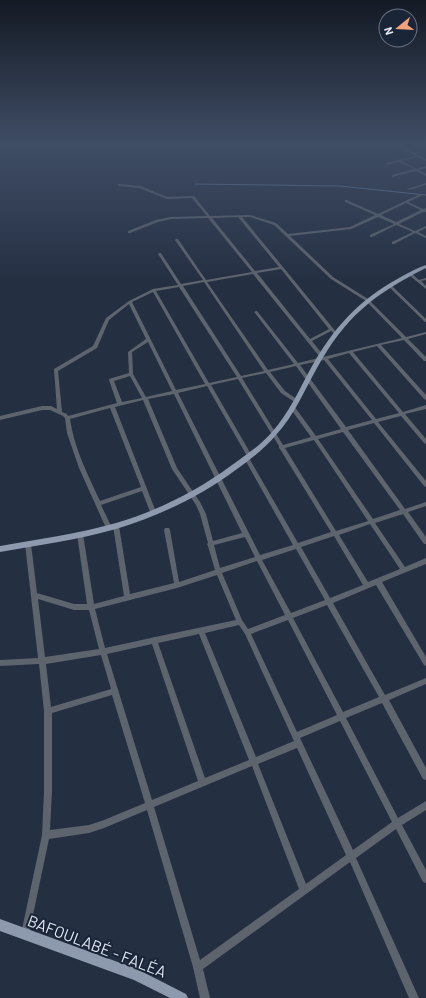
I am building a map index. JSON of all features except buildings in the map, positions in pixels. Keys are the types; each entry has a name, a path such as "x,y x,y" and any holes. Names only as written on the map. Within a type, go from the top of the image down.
{"main road":[{"path":"0,549 116,526 192,495 218,480 274,435 322,357 334,331 367,300 388,285 426,266"},
{"name":"BAFOULABÉ - FALÉA","path":"0,925 136,975 182,998"}],"street":[{"path":"149,191 167,198 193,197 426,485"},
{"path":"288,235 351,228 421,195"},
{"path":"346,201 426,237"},
{"path":"405,202 425,210"},
{"path":"371,236 425,210"},
{"path":"239,216 334,331 310,341"},
{"path":"129,232 157,221 171,218 239,216 259,218 275,224 288,235 307,256 332,278 367,300 426,360"},
{"path":"393,243 426,227"},
{"path":"177,240 267,372 294,404 315,438 404,570"},
{"path":"160,254 179,286 239,377 367,586"},
{"path":"60,412 57,368 95,347 107,319 130,302 154,290 281,268"},
{"path":"410,274 426,288"},
{"path":"418,281 426,279"},
{"path":"388,285 426,321"},
{"path":"154,290 208,384 296,546 426,776"},
{"path":"130,302 258,558 426,879"},
{"path":"256,312 345,429 426,542"},
{"path":"67,418 120,404 267,372 322,357 350,352 426,333"},
{"path":"149,340 130,352 131,374 145,399 175,469 203,514 218,571 240,622 247,632 351,856 414,998"},
{"path":"378,345 426,398"},
{"path":"350,352 426,442"},
{"path":"120,404 111,380 131,374"},
{"path":"112,406 153,512"},
{"path":"281,447 426,407"},
{"path":"0,418 42,408 52,408 67,418 69,433 108,528"},
{"path":"98,504 144,488"},
{"path":"34,595 74,607 91,607 178,585 426,504"},
{"path":"116,526 128,598"},
{"path":"166,530 178,585"},
{"path":"80,534 91,607 102,652 198,967 205,998"},
{"path":"210,544 246,534"},
{"path":"25,935 46,835 48,791 48,711 28,544"},
{"path":"247,632 328,602 404,570 425,563"},
{"path":"378,582 426,664"},
{"path":"0,663 42,661 102,652 240,622"},
{"path":"201,630 304,890"},
{"path":"154,640 203,783"},
{"path":"295,736 384,700 426,681"},
{"path":"48,711 114,691"},
{"path":"46,835 88,829 299,744"},
{"path":"198,967 351,856 426,805"}],"waterway":[{"path":"384,191 426,195"}]}
